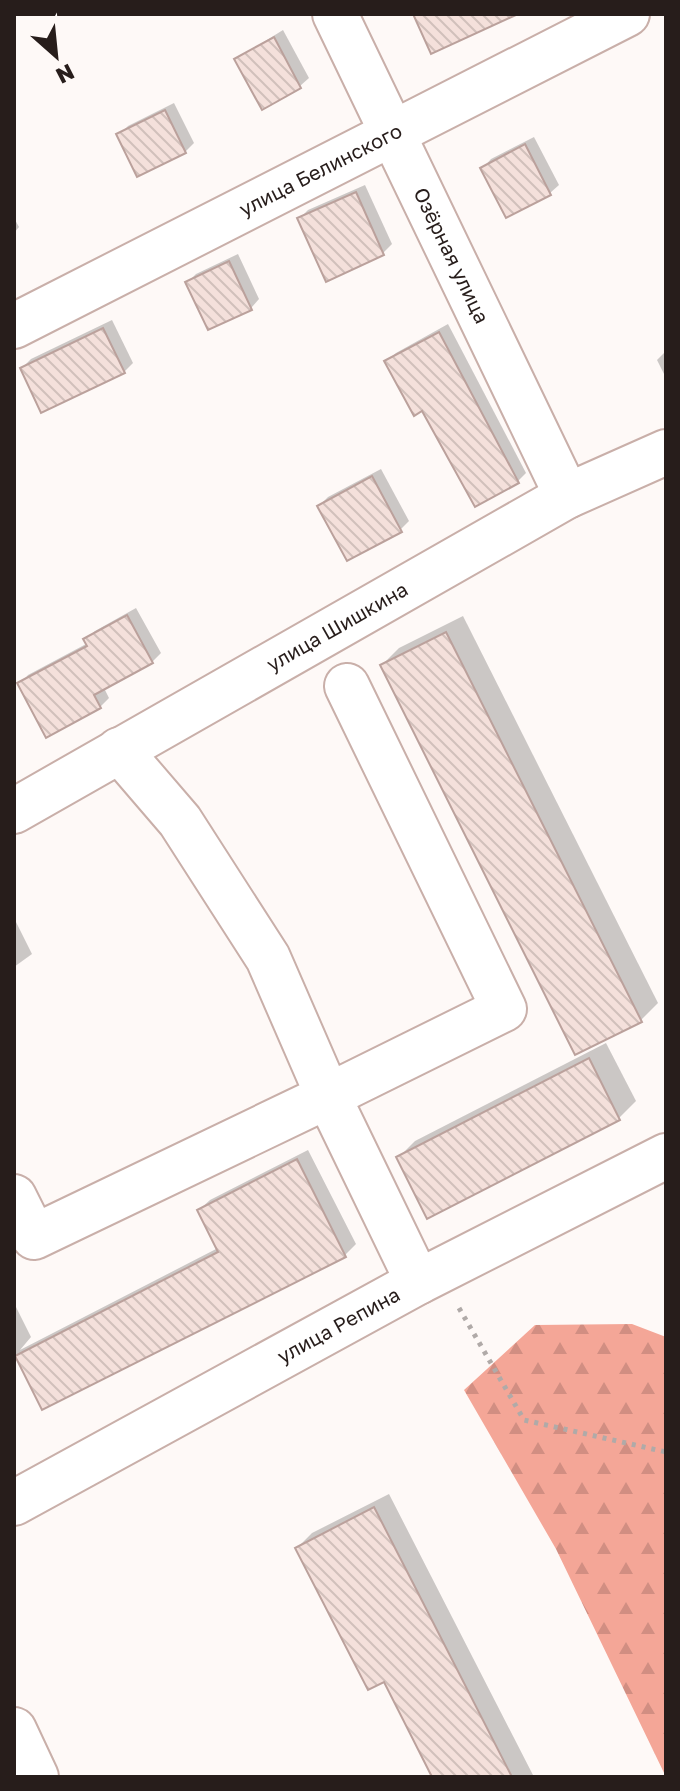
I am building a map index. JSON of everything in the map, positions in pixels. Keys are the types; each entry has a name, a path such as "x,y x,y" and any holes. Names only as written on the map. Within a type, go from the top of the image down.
{"street":[{"name":"Озёрная улица","path":"335,14 390,134 567,496"},
{"name":"улица Белинского","path":"14,326 627,14"},
{"name":"улица Шишкина","path":"14,811 567,496 666,452"},
{"path":"14,1197 34,1237 504,1009 347,686"},
{"path":"119,750 180,821 268,958 328,1096 418,1282"},
{"name":"улица Репина","path":"14,1503 418,1282 666,1156"},
{"path":"14,1730 36,1777"}],"path":[{"path":"418,1282 456,1303 524,1420 666,1452"}],"green space":[{"path":"632,1324 666,1337 666,1777 556,1549 464,1390 535,1325"}],"building":[{"path":"413,14 518,14 431,54"},
{"path":"274,37 301,88 262,110 234,59"},
{"path":"165,110 186,153 137,177 116,134"},
{"path":"525,144 551,195 506,218 480,168"},
{"path":"356,192 384,255 326,282 297,218"},
{"path":"229,261 252,310 208,330 185,282"},
{"path":"103,328 125,373 41,413 20,368"},
{"path":"439,332 519,483 475,507 422,411 414,416 384,361"},
{"path":"372,476 402,532 347,561 317,506"},
{"path":"127,615 153,663 94,695 101,708 46,738 17,683 87,646 83,639"},
{"path":"446,632 642,1022 575,1055 380,665"},
{"path":"589,1058 620,1120 427,1219 396,1157"},
{"path":"297,1159 346,1257 42,1410 15,1356 218,1252 197,1210"},
{"path":"374,1507 512,1777 432,1777 384,1682 368,1690 295,1548"}]}
